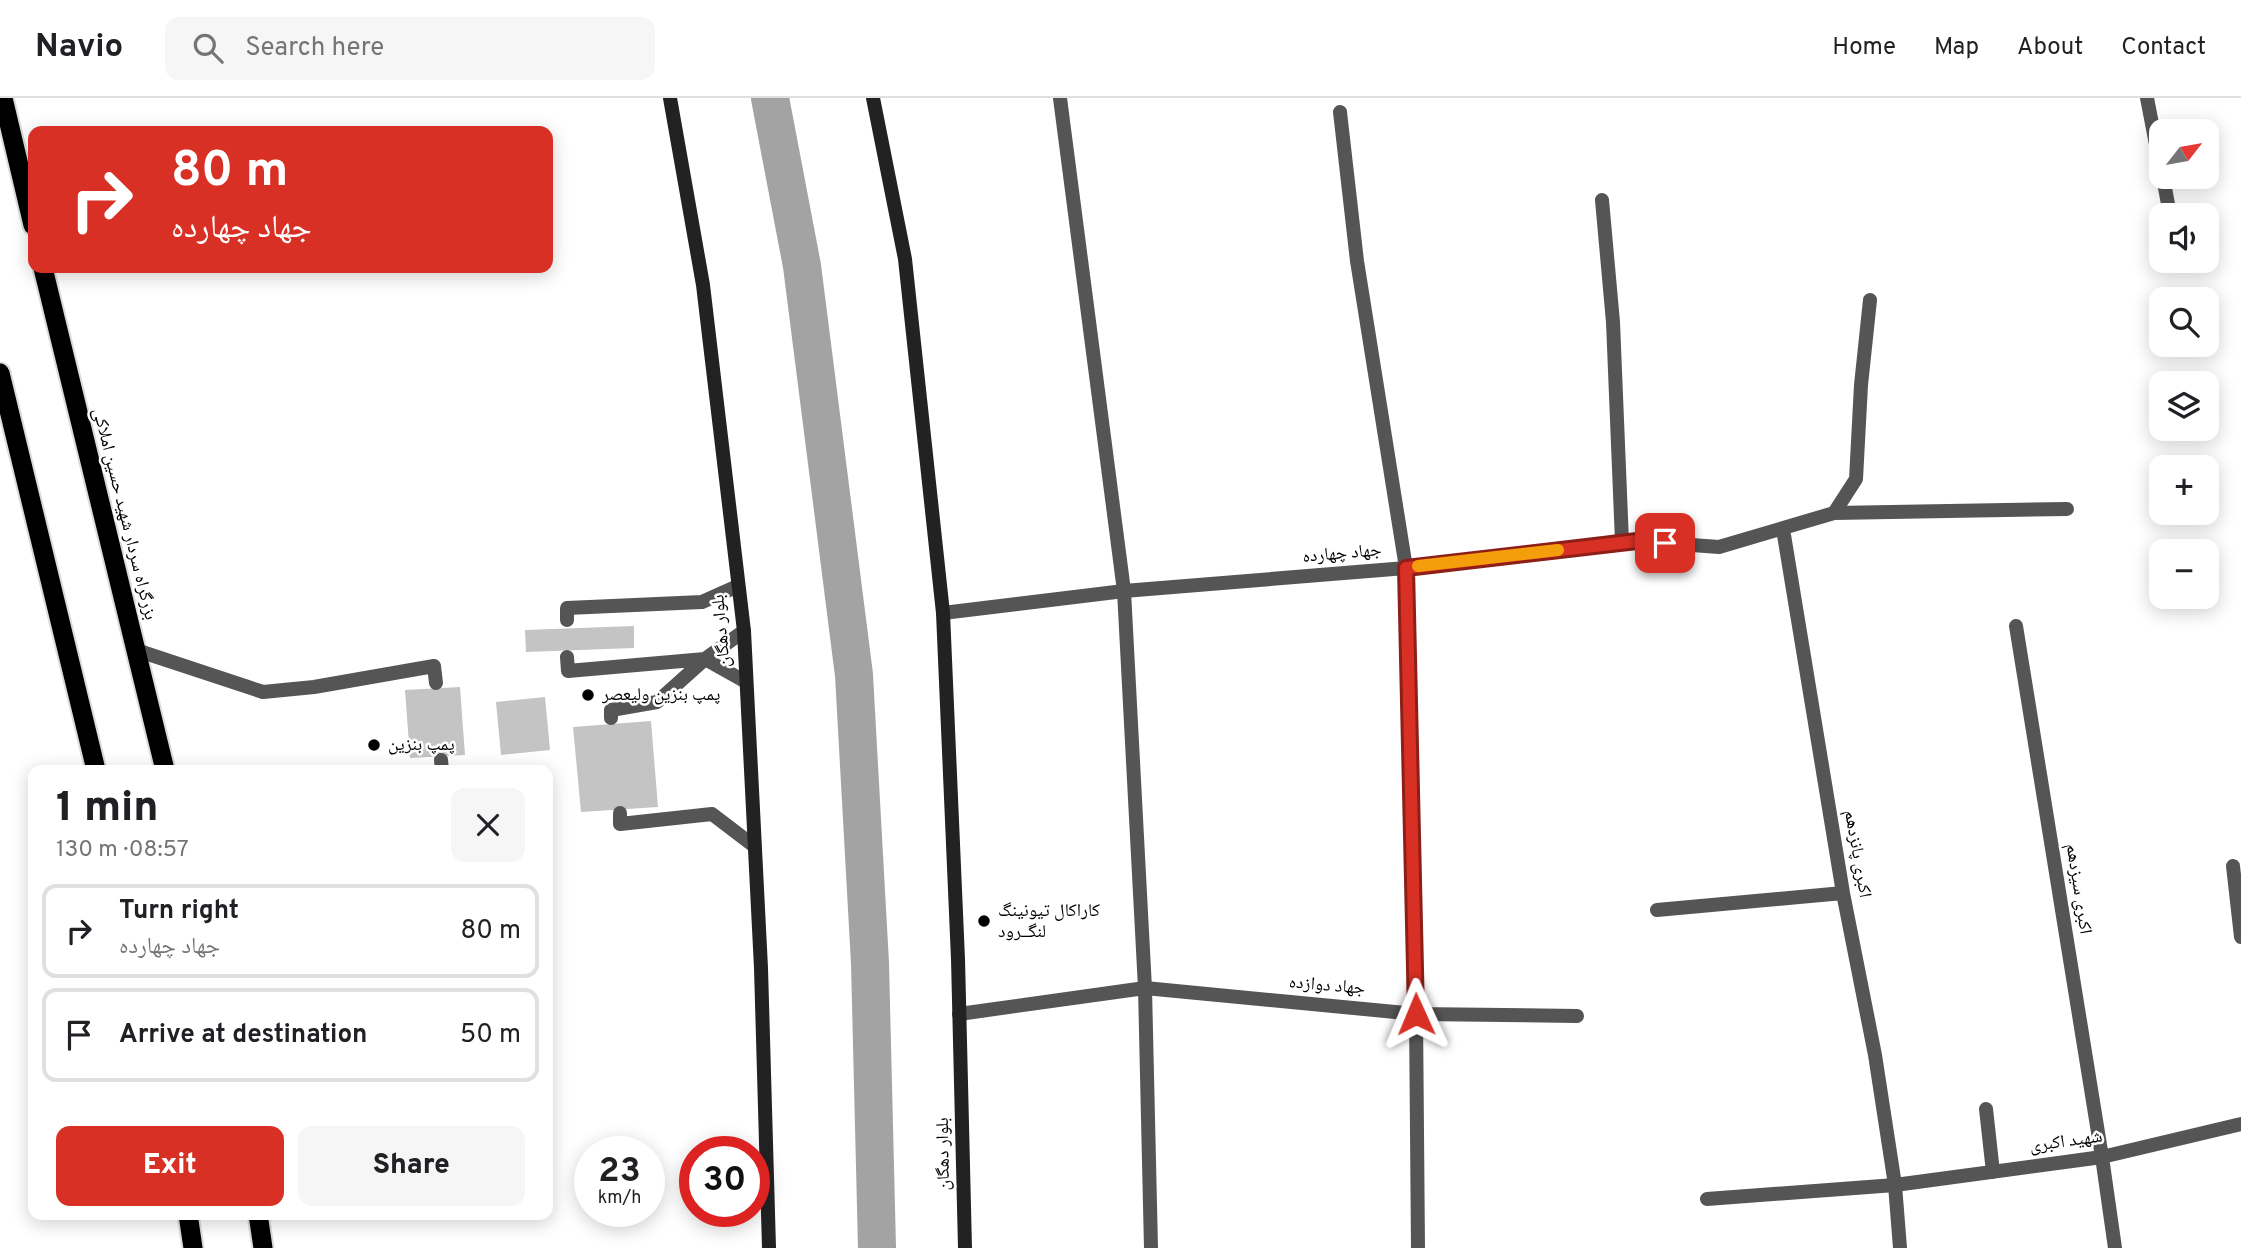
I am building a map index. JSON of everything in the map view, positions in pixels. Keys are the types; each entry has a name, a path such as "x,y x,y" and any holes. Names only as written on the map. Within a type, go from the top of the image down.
{"highway":[{"path":"3,98 28,204"},
{"name":"بزرگراه سردار شهید حسین املاکی","path":"44,273 164,765"},
{"path":"0,373 95,765"},
{"path":"189,1220 193,1248"},
{"path":"259,1220 263,1248"}],"main road":[{"name":"بلوار دهگان","path":"670,98 703,285 744,631 762,982 769,1248"},
{"name":"بلوار دهگان","path":"873,98 905,259 943,613 960,1014 965,1248"}],"street":[{"path":"1060,98 1124,591 1144,988 1151,1248"},
{"path":"2147,98 2151,119"},
{"path":"1340,112 1357,261 1406,568 1416,1014 1418,1248"},
{"path":"1602,200 1613,322 1622,542"},
{"path":"1834,513 1856,479 1861,385 1870,300"},
{"name":"جهاد چهارده","path":"943,613 1124,591 1406,568 1622,542 1719,547 1834,513 2067,509"},
{"name":"اکبری پانزدهم","path":"1783,529 1843,893 1875,1055 1895,1185 1900,1248"},
{"path":"567,620 567,608 702,602 738,586"},
{"name":"اکبری سیزدهم","path":"2016,626 2115,1248"},
{"path":"611,718 611,710 657,702 705,659 744,631"},
{"path":"136,650 263,692 314,687 434,666 436,683"},
{"path":"568,657 568,671 705,659 746,682"},
{"path":"620,813 620,824 712,814 754,846"},
{"path":"2233,866 2241,937"},
{"path":"1657,910 1843,893"},
{"name":"جهاد دوازده","path":"960,1014 1144,988 1416,1014 1577,1017"},
{"path":"1986,1109 1993,1172"},
{"name":"شهید اکبری","path":"1707,1199 1895,1185 2102,1157 2241,1124"}],"building":[{"path":"634,626 634,648 526,652 525,630"},
{"path":"460,687 465,755 410,758 405,690"},
{"path":"545,697 550,750 501,755 496,702"},
{"path":"651,721 658,807 581,812 573,727"}],"waterway":[{"path":"770,98 802,266 854,675 870,963 877,1248"}],"slow traffic":[{"path":"1418,566 1558,550"}],"place":[{"name":"پمپ بنزین ولیعصر","path":"588,695"},
{"name":"پمپ بنزین","path":"374,745"},
{"name":"کاراکال تیونینگ لنگــرود","path":"984,921"}],"route":[{"path":"1416,1014 1406,568 1637,541 1665,543"}]}
